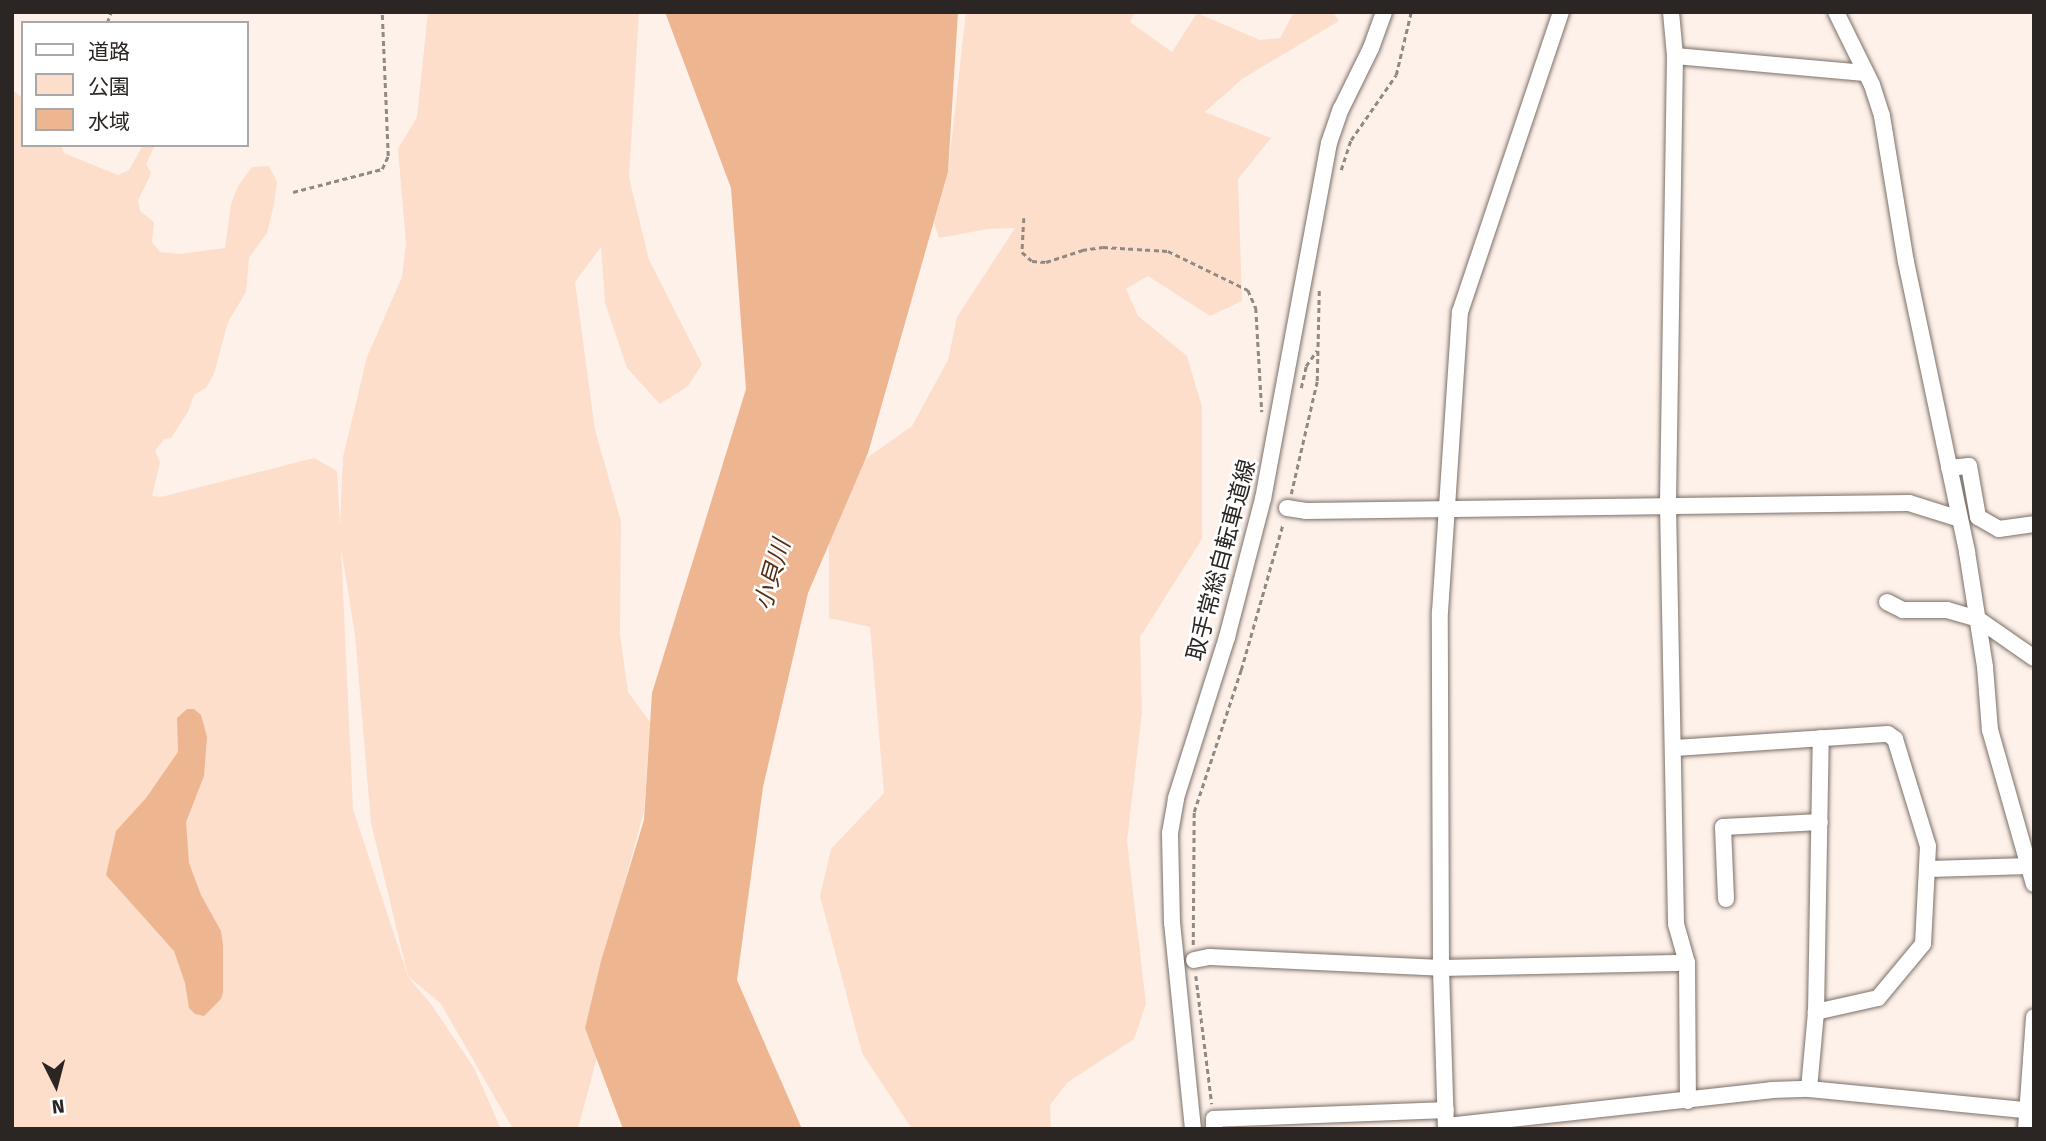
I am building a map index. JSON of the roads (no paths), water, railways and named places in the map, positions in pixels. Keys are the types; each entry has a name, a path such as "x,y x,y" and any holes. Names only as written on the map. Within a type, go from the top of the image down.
{"street":[{"name":"取手常総自転車道線","path":"1193,1129 1172,923 1172,821 1187,759 1227,637 1263,499 1329,143 1341,108 1371,48 1384,12"},
{"path":"1446,1122 1441,968 1440,612 1460,312 1560,12"},
{"path":"1671,12 1675,56 1668,505 1675,748 1676,924 1687,964 1688,1101"},
{"path":"1836,12 1882,116 1906,262 1960,519 1978,619 1990,730 2034,884"},
{"path":"1675,56 1865,73"},
{"path":"1949,468 1969,466 1978,517 1999,529 2034,524"},
{"path":"1287,508 1306,511 1909,503 1960,519"},
{"path":"1887,602 1903,610 1947,610 1978,619 2034,658"},
{"path":"1675,748 1888,734 1895,739 1928,846 1929,869 1923,944 1878,998 1816,1012"},
{"path":"1809,1089 1816,1012 1821,738"},
{"path":"1726,899 1723,827 1820,822"},
{"path":"1929,869 2030,866"},
{"path":"1194,960 1210,957 1441,968 1687,964"},
{"path":"2026,1129 2030,1111 2034,1017"},
{"path":"1214,1124 1446,1122 1688,1101 1771,1090 1809,1089 2030,1111"}],"water":[{"name":"小貝川","path":"665,12 958,12 948,172 868,453 808,593 763,787 737,980 802,1129 623,1129 585,1028 601,961 644,820 652,693 746,389 731,188"},
{"path":"187,709 194,709 201,715 207,737 204,776 186,822 189,863 201,895 221,931 223,946 223,992 221,999 204,1016 195,1014 189,1008 185,983 174,951 106,875 116,831 146,798 178,752 177,718"}]}
